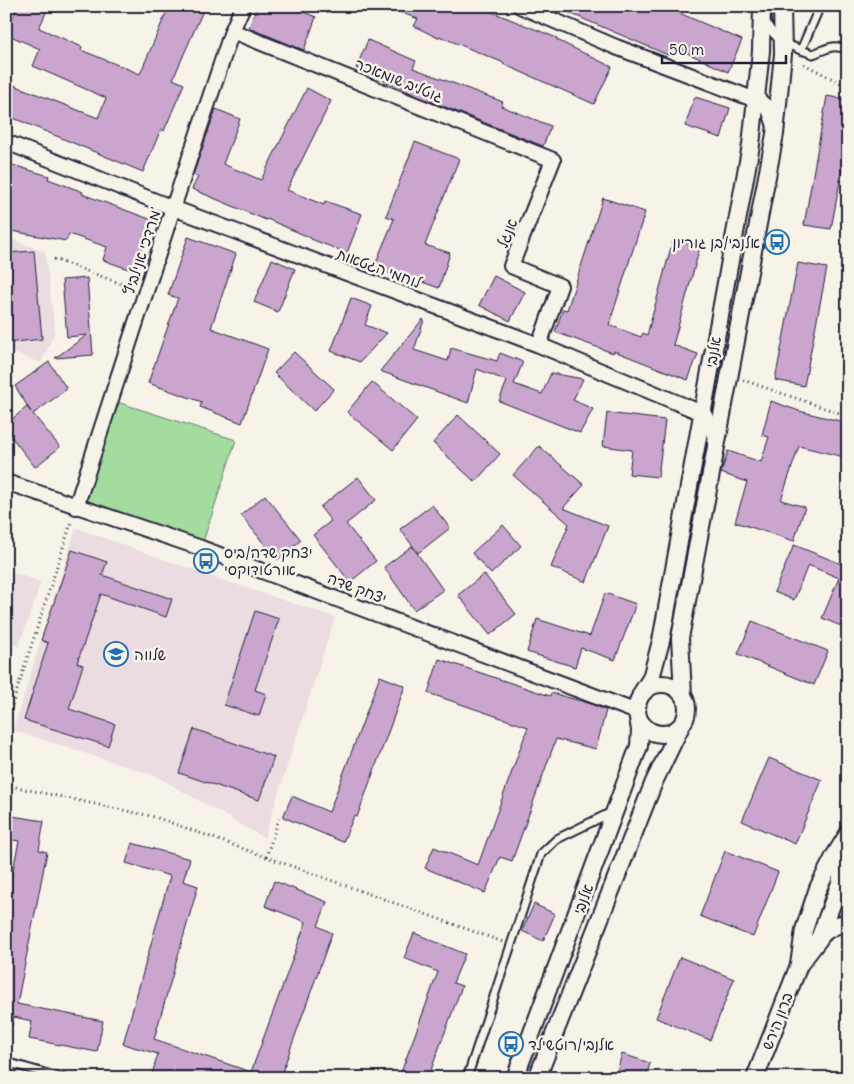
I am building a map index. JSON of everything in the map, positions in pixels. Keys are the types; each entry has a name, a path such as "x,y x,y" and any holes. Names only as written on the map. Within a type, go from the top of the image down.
{"street":[{"name":"מרדכי אנילביץ'","path":"76,507 232,31 243,6"},
{"path":"520,6 616,47 756,100 770,109 774,121 775,134"},
{"name":"אלנבי","path":"537,1078 654,782 687,712 687,703 683,696 680,638 775,134 783,48 782,6"},
{"name":"אלנבי","path":"515,1078 640,746 640,730 637,715 638,700 651,678 661,641 751,145 762,8"},
{"name":"גוטליב שומאכר","path":"232,31 553,160"},
{"name":"לוחמי הגטאות","path":"6,142 173,208 539,345 702,413"},
{"name":"אנגל","path":"539,345 560,286 511,266 553,160"},
{"path":"702,413 706,416 713,432 716,450"},
{"name":"יצחק שדה","path":"6,482 202,548 637,715"},
{"path":"641,694 649,686 662,684 670,685 683,696"},
{"path":"637,715 644,728 658,735 674,732 681,726"},
{"name":"ברון הירש","path":"799,965 800,944 818,888 848,834"},
{"name":"ברון הירש","path":"755,1078 799,965 819,939 841,901 840,884 848,842"},
{"path":"818,888 841,901"},
{"path":"819,939 830,928 841,923 848,923"}],"lane":[{"path":"801,50 820,6"},
{"path":"762,8 769,29 783,48 801,50 813,54 835,46 848,50"},
{"path":"467,1078 541,854 557,839 602,818 618,807"},
{"path":"6,1062 62,1078"}],"path":[{"path":"783,48 848,87"},
{"path":"54,259 145,292"},
{"path":"730,376 848,416"},
{"path":"6,724 76,507"},
{"path":"6,785 155,817 510,944"},
{"path":"266,857 279,819"}],"shaded area":[{"path":"6,237 45,252 55,332 41,363 6,350"},
{"path":"76,528 219,579 335,617 264,838 156,776 13,730"},
{"path":"6,570 41,582 19,646 6,642"}],"green space":[{"path":"111,400 236,440 201,548 76,507"}],"building":[{"path":"18,6 49,6 39,28 82,47 81,50 140,74 169,6 205,6 173,79 184,84 164,131 161,129 143,172 6,115 6,82 98,118 106,98 33,66 40,49 6,34"},
{"path":"257,6 288,6 316,17 304,50 249,28"},
{"path":"389,6 477,6 557,38 557,40 612,67 594,104 504,63 439,36 438,38 414,26 418,19 389,8"},
{"path":"553,6 663,6 742,40 728,72 672,46 668,55"},
{"path":"368,40 416,61 413,68 503,102 501,106 551,126 543,146 420,97 356,68"},
{"path":"307,88 331,101 287,190 324,205 325,201 362,214 347,253 192,189 198,177 193,175 216,109 240,119 223,164 261,180"},
{"path":"827,96 848,100 848,138 831,229 804,225"},
{"path":"695,97 730,108 721,138 685,126"},
{"path":"415,142 459,159 425,245 450,253 439,288 408,277 406,281 374,267 394,219 386,216"},
{"path":"6,163 49,176 48,179 83,192 82,194 152,220 134,271 103,260 107,247 69,234 66,241 6,230"},
{"path":"603,198 645,212 609,325 641,337 643,333 647,335 673,240 700,247 673,345 698,354 688,380 614,351 613,353 555,332 563,309 567,310"},
{"path":"188,237 236,254 211,328 268,349 242,423 200,407 202,402 148,383 178,298 168,295"},
{"path":"34,251 42,339 6,343 6,253"},
{"path":"272,259 295,269 278,312 254,302"},
{"path":"798,263 827,268 804,386 775,380"},
{"path":"494,276 525,292 510,321 479,305"},
{"path":"87,278 93,355 55,358 87,335 67,337 62,280"},
{"path":"351,298 372,306 365,325 387,333 360,362 331,351"},
{"path":"423,319 414,350 448,361 451,348 497,361 500,353 523,362 514,384 542,394 551,373 583,379 573,400 593,409 580,433 499,401 507,381 477,369 468,403 380,371"},
{"path":"294,352 334,389 314,411 274,373"},
{"path":"49,362 67,389 33,414 60,447 35,467 6,430 6,424 27,407 31,412 15,386"},
{"path":"372,382 417,420 393,450 347,412"},
{"path":"771,401 799,411 848,423 848,458 799,446 781,500 805,507 794,541 735,522 747,482 721,473 728,451 761,462 769,437 762,435"},
{"path":"607,413 665,420 658,477 629,474 632,450 603,446"},
{"path":"458,415 500,454 475,482 433,443"},
{"path":"539,446 584,485 563,508 608,526 586,582 551,567 569,524 513,475"},
{"path":"358,477 376,500 346,524 376,561 350,582 313,535 331,521 320,507"},
{"path":"265,495 301,540 277,560 241,515"},
{"path":"432,505 450,528 418,553 400,529"},
{"path":"503,525 521,546 491,574 472,553"},
{"path":"794,545 844,565 848,556 848,629 822,618 839,578 808,565 794,600 774,592"},
{"path":"412,546 443,590 414,610 384,567"},
{"path":"72,550 107,562 102,575 172,599 166,617 101,594 77,663 83,665 69,709 115,724 108,746 24,720 48,643 41,640"},
{"path":"484,574 516,614 490,635 458,595"},
{"path":"605,593 636,604 615,660 581,648 575,667 527,652 537,619 590,636"},
{"path":"255,611 279,619 255,690 266,694 259,716 224,705"},
{"path":"752,621 828,651 814,685 738,654"},
{"path":"439,659 550,696 551,693 606,710 596,749 556,739 512,861 500,857 485,893 425,868 434,847 478,865 528,727 428,693"},
{"path":"380,676 405,686 357,817 354,816 343,842 283,817 292,796 329,812"},
{"path":"194,729 274,757 259,800 179,773"},
{"path":"769,758 822,780 795,844 742,821"},
{"path":"6,815 44,821 39,850 47,852 17,1004 103,1021 97,1052 29,1039 32,1021 14,1017 12,1025 6,1025 6,904 19,841 6,839"},
{"path":"132,843 190,859 183,881 198,886 154,1039 251,1072 306,922 265,906 274,881 327,902 318,926 332,933 280,1078 163,1078 152,1074 158,1054 123,1044 170,876 126,863"},
{"path":"725,851 778,872 753,937 700,916"},
{"path":"534,904 555,914 543,941 522,931"},
{"path":"414,933 465,954 453,983 462,986 428,1078 399,1078 438,972 404,958"},
{"path":"680,957 734,979 710,1040 656,1018"},
{"path":"622,1054 650,1063 646,1078 615,1078"}],"place":[{"name":"אלנבי/בן גוריון","path":"777,242"},
{"name":"יצחק שדה/ביס אורטודוקסי","path":"206,561"},
{"name":"שלווה","path":"116,654"},
{"name":"אלנבי/רוטשילד","path":"511,1044"}]}
